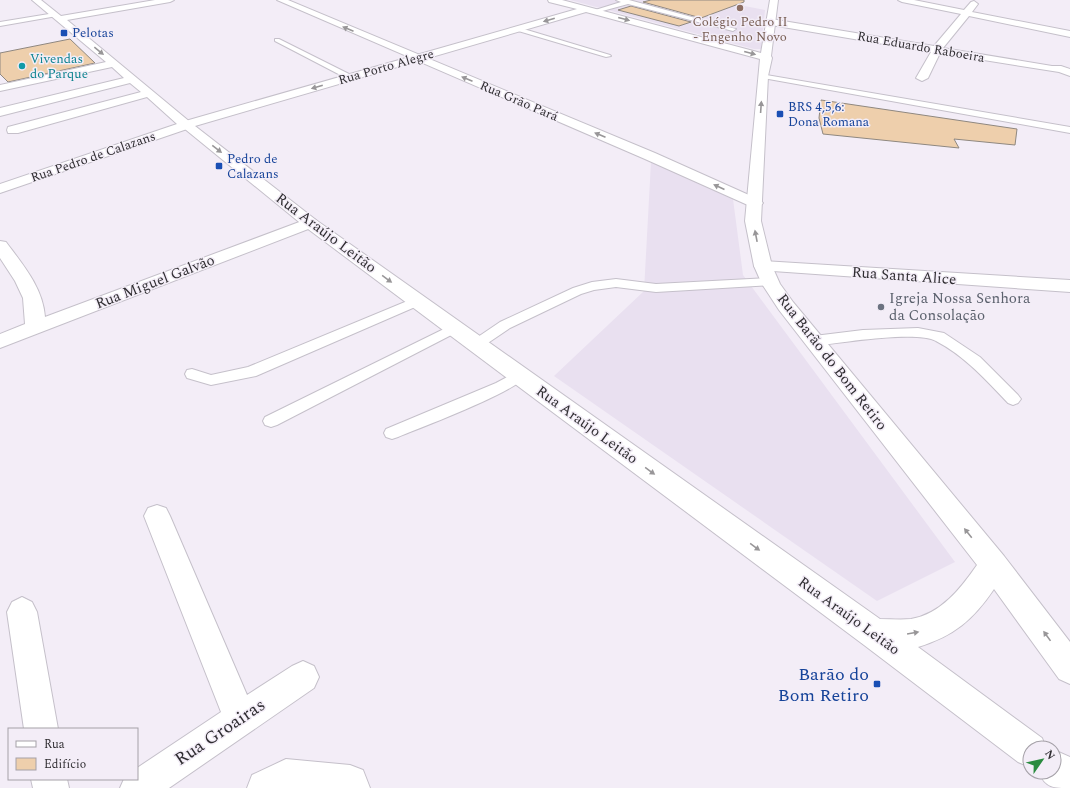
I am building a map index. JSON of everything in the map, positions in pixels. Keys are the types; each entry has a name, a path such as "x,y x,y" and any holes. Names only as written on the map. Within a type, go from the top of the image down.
{"street":[{"name":"Rua Araújo Leitão","path":"36,0 114,63 186,125 310,223 875,634 1022,744"},
{"path":"58,18 170,0"},
{"name":"Rua Grão Pará","path":"282,0 650,156 755,203"},
{"path":"552,0 591,10 765,67"},
{"name":"Rua Barão do Bom Retiro","path":"774,0 765,67 753,222 766,274 786,306 994,565 1070,668"},
{"path":"902,0 1070,34"},
{"path":"922,78 937,49 977,0"},
{"name":"Rua Porto Alegre","path":"186,125 517,29 591,10"},
{"name":"Rua Eduardo Raboeira","path":"771,22 1052,69 1067,70"},
{"path":"0,88 114,63"},
{"path":"0,112 132,79"},
{"path":"13,130 149,93"},
{"name":"Rua Pedro de Calazans","path":"0,189 186,125"},
{"name":"Rua Miguel Galvão","path":"0,341 310,223"},
{"path":"0,246 13,263 31,295 35,312 35,328"},
{"name":"Rua Santa Alice","path":"766,274 1070,286"},
{"path":"158,516 240,718"},
{"path":"875,634 914,634 942,624 962,609 994,565"},
{"path":"22,612 41,728"},
{"name":"Rua Groairas","path":"138,788 303,676"},
{"path":"265,788 286,777 350,784 352,788"}],"lane":[{"path":"619,0 733,29"},
{"path":"591,10 629,2"},
{"path":"0,24 58,18"},
{"path":"696,27 707,22"},
{"path":"517,29 608,56"},
{"path":"277,40 350,78"},
{"path":"765,67 1070,130"},
{"path":"477,344 505,325 577,291 592,286 616,283 656,288 756,281 766,274"},
{"path":"192,374 211,380 251,372 417,301"},
{"path":"271,421 454,328"},
{"path":"814,341 863,335 918,332 939,336 975,360 1013,399"},
{"path":"392,433 501,387 520,375"}],"shaded area":[{"path":"570,0 735,0 734,4 765,10 761,49 754,49"},
{"path":"651,162 733,199 743,275 955,562 877,601 554,376 644,291"}],"building":[{"path":"651,0 744,0 744,2 701,18 643,2"},
{"path":"631,6 691,22 679,26 618,10"},
{"name":"Vivendas do Parque","path":"70,39 95,63 8,82 0,74 0,53"},
{"path":"821,100 1017,129 1015,145 954,139 959,148 823,134 819,118"}],"place":[{"name":"Colégio Pedro II - Engenho Novo","path":"740,8"},
{"name":"Pelotas","path":"64,33"},
{"name":"Vivendas do Parque","path":"22,66"},
{"name":"BRS 4,5,6: Dona Romana","path":"780,114"},
{"name":"Pedro de Calazans","path":"219,166"},
{"name":"Igreja Nossa Senhora da Consolação","path":"881,307"},
{"name":"Barão do Bom Retiro","path":"877,684"}]}
